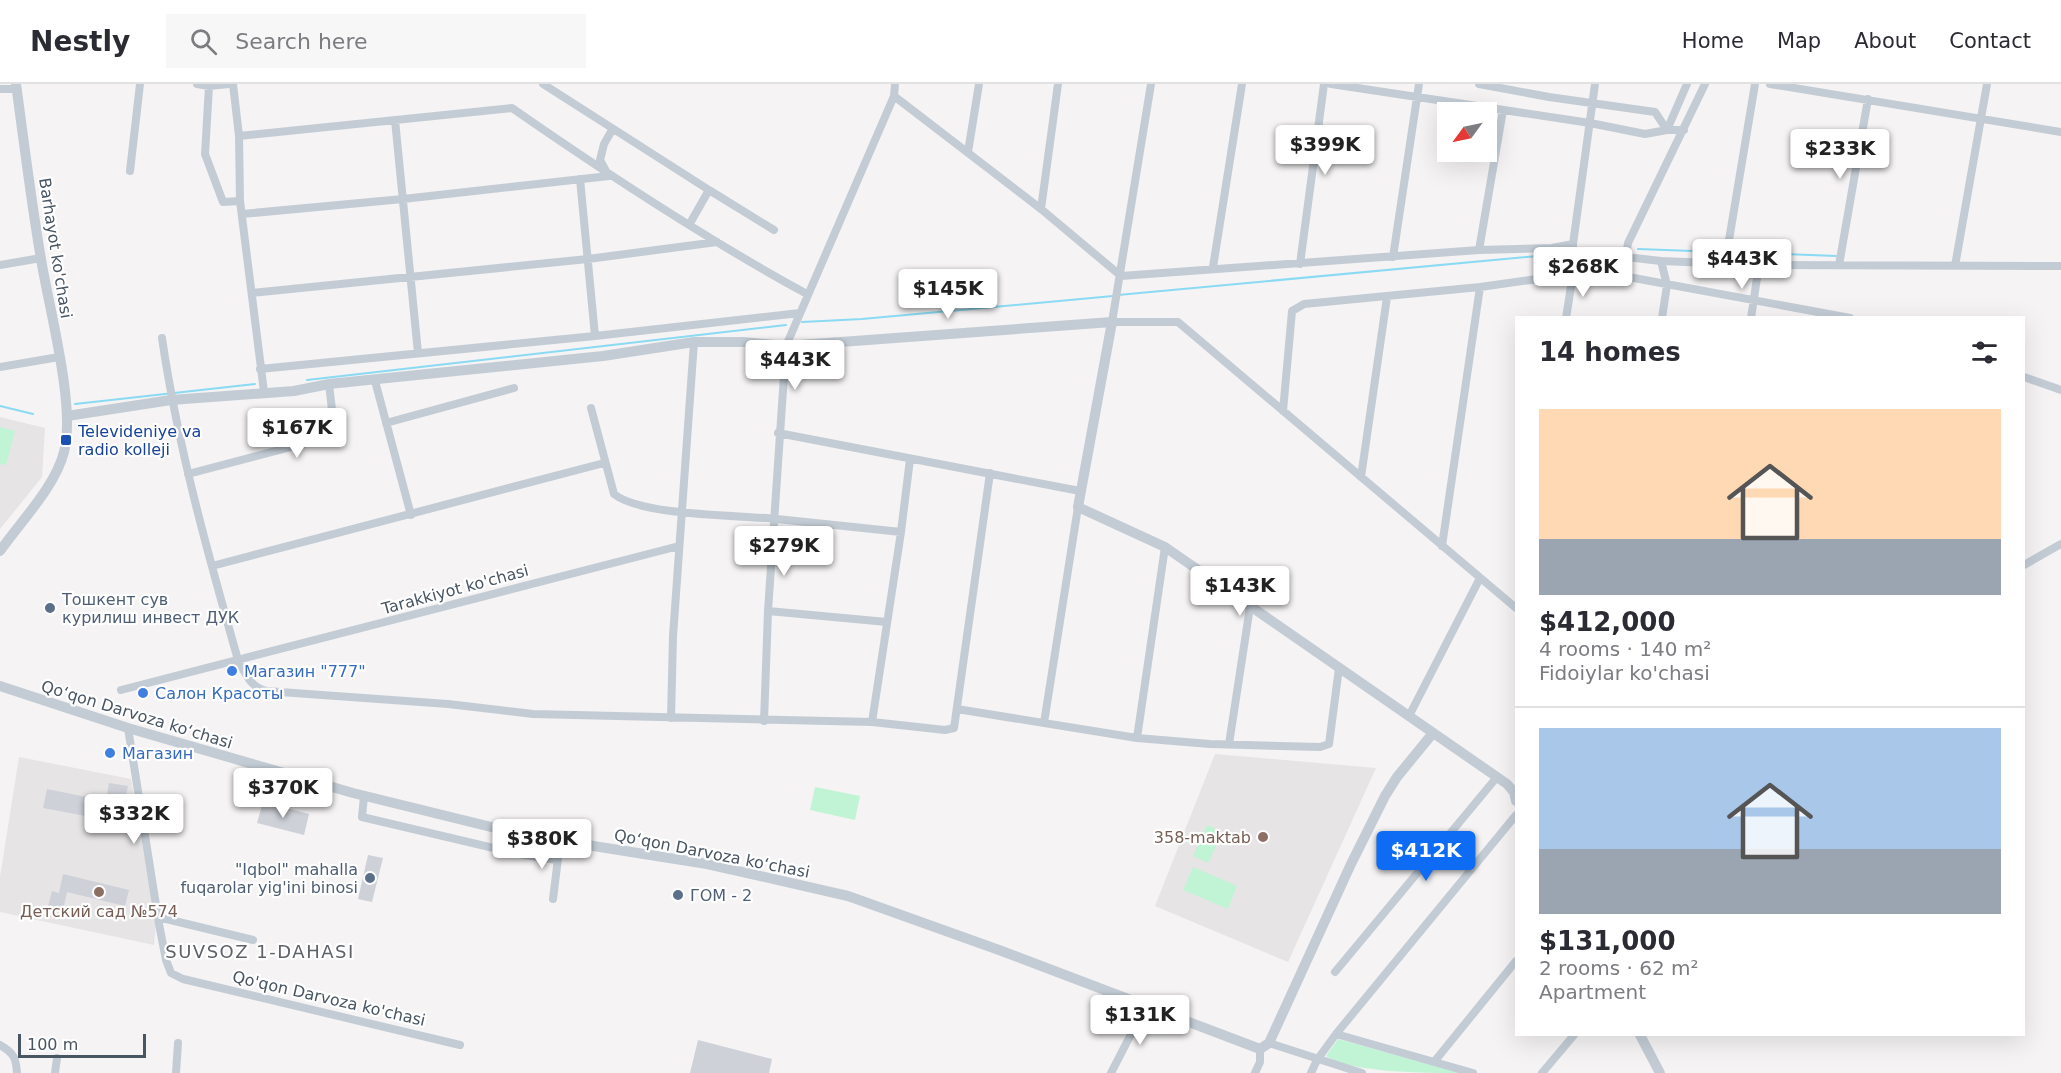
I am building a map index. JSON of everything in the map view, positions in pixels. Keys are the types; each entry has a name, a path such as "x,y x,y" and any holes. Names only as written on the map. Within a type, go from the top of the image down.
{"street":[{"path":"130,171 140,84"},
{"path":"197,84 209,86 231,84 239,136 240,201 264,392"},
{"path":"543,84 612,130 774,230"},
{"path":"764,721 778,433 786,346 894,96 895,84"},
{"path":"968,152 979,84"},
{"path":"1041,209 1058,84"},
{"path":"1044,723 1080,491 1121,276 1151,84"},
{"path":"1214,267 1242,84"},
{"path":"1300,264 1324,84"},
{"path":"1331,84 1590,123 1645,134 1684,130"},
{"path":"1393,257 1419,84"},
{"path":"1479,84 1592,104 1655,112 1667,130"},
{"path":"1566,316 1573,274 1573,244 1595,84"},
{"path":"1667,130 1687,84"},
{"path":"1623,276 1628,243 1705,84"},
{"path":"1725,264 1755,84"},
{"path":"1770,84 2061,132"},
{"path":"1955,266 1987,84"},
{"path":"0,89 16,86"},
{"name":"Barhayot ko'chasi","path":"0,550 56,471 64,451 68,416 41,258 16,86"},
{"path":"209,86 205,154 223,202 240,201"},
{"path":"894,96 1041,209 1121,276 1214,267 1300,264 1479,250 1552,248 1573,244"},
{"path":"1839,265 1868,99"},
{"path":"239,136 512,108 609,176 807,294"},
{"path":"1479,250 1503,110"},
{"path":"395,120 418,353"},
{"path":"609,176 600,160 604,144 612,130"},
{"path":"242,214 609,176"},
{"path":"580,179 595,336"},
{"path":"689,225 709,190"},
{"path":"252,293 588,259 717,242"},
{"path":"1626,257 1661,261 1759,265 2061,266"},
{"path":"0,265 41,258"},
{"path":"1661,261 1667,285 1662,316"},
{"path":"1751,316 1759,265"},
{"path":"1283,411 1292,311 1304,304 1480,287 1573,274 1623,276 1838,316"},
{"path":"1442,546 1480,287"},
{"path":"1361,477 1387,297"},
{"path":"260,369 800,313"},
{"path":"68,416 171,400 294,391 329,384 603,356 694,342 743,342 786,346 1112,322 1178,322 1515,607"},
{"path":"162,338 171,400 188,474 238,660 250,683 256,689 266,691 448,704 533,714 872,722 945,730 954,728 990,473"},
{"path":"671,718 673,636 694,342"},
{"path":"0,368 59,357"},
{"path":"2025,377 2061,390"},
{"path":"375,381 411,514"},
{"path":"188,474 328,437 333,433 334,427 329,384"},
{"path":"386,423 514,388"},
{"path":"591,408 614,494 628,503 682,513 775,519 901,532"},
{"path":"778,433 1080,491"},
{"path":"872,722 910,459"},
{"path":"212,566 604,463"},
{"path":"1078,507 1165,547 1497,777 1510,787 1515,799"},
{"path":"2025,564 2061,544"},
{"name":"Tarakkiyot ko'chasi","path":"121,690 679,546"},
{"path":"1137,738 1165,547"},
{"path":"1408,716 1480,578"},
{"path":"1229,744 1251,607"},
{"path":"768,611 887,622"},
{"path":"957,709 1137,738 1320,747 1329,744 1339,668"},
{"name":"Qoʻqon Darvoza koʻchasi","path":"0,686 128,728 364,796 560,842 697,862 862,900 989,946 1145,1007 1265,1046"},
{"path":"128,728 158,917 253,940"},
{"path":"1255,1073 1265,1046 1385,796 1397,777 1433,733"},
{"path":"1335,972 1497,777"},
{"path":"364,796 362,817 519,854 557,860"},
{"path":"1311,1073 1317,1060 1336,1034 1515,816"},
{"path":"553,899 560,842"},
{"name":"Qo'qon Darvoza ko'chasi","path":"158,917 166,960 171,973 183,979 460,1045"},
{"path":"1434,1062 1515,963"},
{"path":"1111,1073 1145,1007"},
{"path":"1336,1034 1473,1073"},
{"path":"1542,1073 1573,1036"},
{"path":"1641,1036 1660,1073"},
{"path":"176,1073 178,1043"},
{"path":"0,1046 10,1050 16,1058 17,1073"},
{"path":"1265,1046 1362,1073"},
{"path":"55,1073 57,1058"}],"shaded area":[{"path":"0,417 45,428 42,477 0,529"},
{"name":"358-maktab","path":"1215,754 1376,768 1288,962 1155,906"},
{"path":"19,757 131,779 156,925 154,945 0,912 0,877"}],"green space":[{"path":"0,427 15,431 6,465 0,464"},
{"path":"815,787 860,796 855,820 810,810"},
{"path":"1207,825 1223,832 1208,863 1193,856"},
{"path":"1193,867 1237,886 1228,909 1183,890"},
{"path":"1338,1039 1460,1073 1390,1071 1338,1062 1326,1056"}],"building":[{"path":"109,783 128,786 124,804 116,802 112,821 43,808 47,789 106,801"},
{"path":"263,802 309,814 304,835 257,823"},
{"name":"\"Iqbol\" mahalla fuqarolar yig'ini binosi","path":"368,855 383,858 372,902 358,899"},
{"name":"Детский сад №574","path":"63,874 129,890 125,906 67,892 63,910 48,907 52,891 59,893"},
{"path":"698,1040 772,1059 769,1073 690,1073"}],"waterway":[{"path":"1575,252 1617,248"},
{"path":"1638,249 1720,252"},
{"path":"1734,252 1836,256"},
{"path":"1118,295 1570,253"},
{"path":"802,322 862,319 1113,296"},
{"path":"307,380 786,325"},
{"path":"75,404 255,384"},
{"path":"0,406 33,414"}],"place":[{"name":"Televideniye va radio kolleji","path":"66,440"},
{"name":"Тошкент сув курилиш инвест ДУК","path":"50,608"},
{"name":"Магазин \"777\"","path":"232,671"},
{"name":"Салон Красоты","path":"143,693"},
{"name":"Магазин","path":"110,753"},
{"name":"358-maktab","path":"1263,837"},
{"name":"\"Iqbol\" mahalla fuqarolar yig'ini binosi","path":"370,878"},
{"name":"Детский сад №574","path":"99,892"},
{"name":"ГОМ - 2","path":"678,895"}],"district":[{"name":"SUVSOZ 1-DAHASI","path":"260,952"}]}
